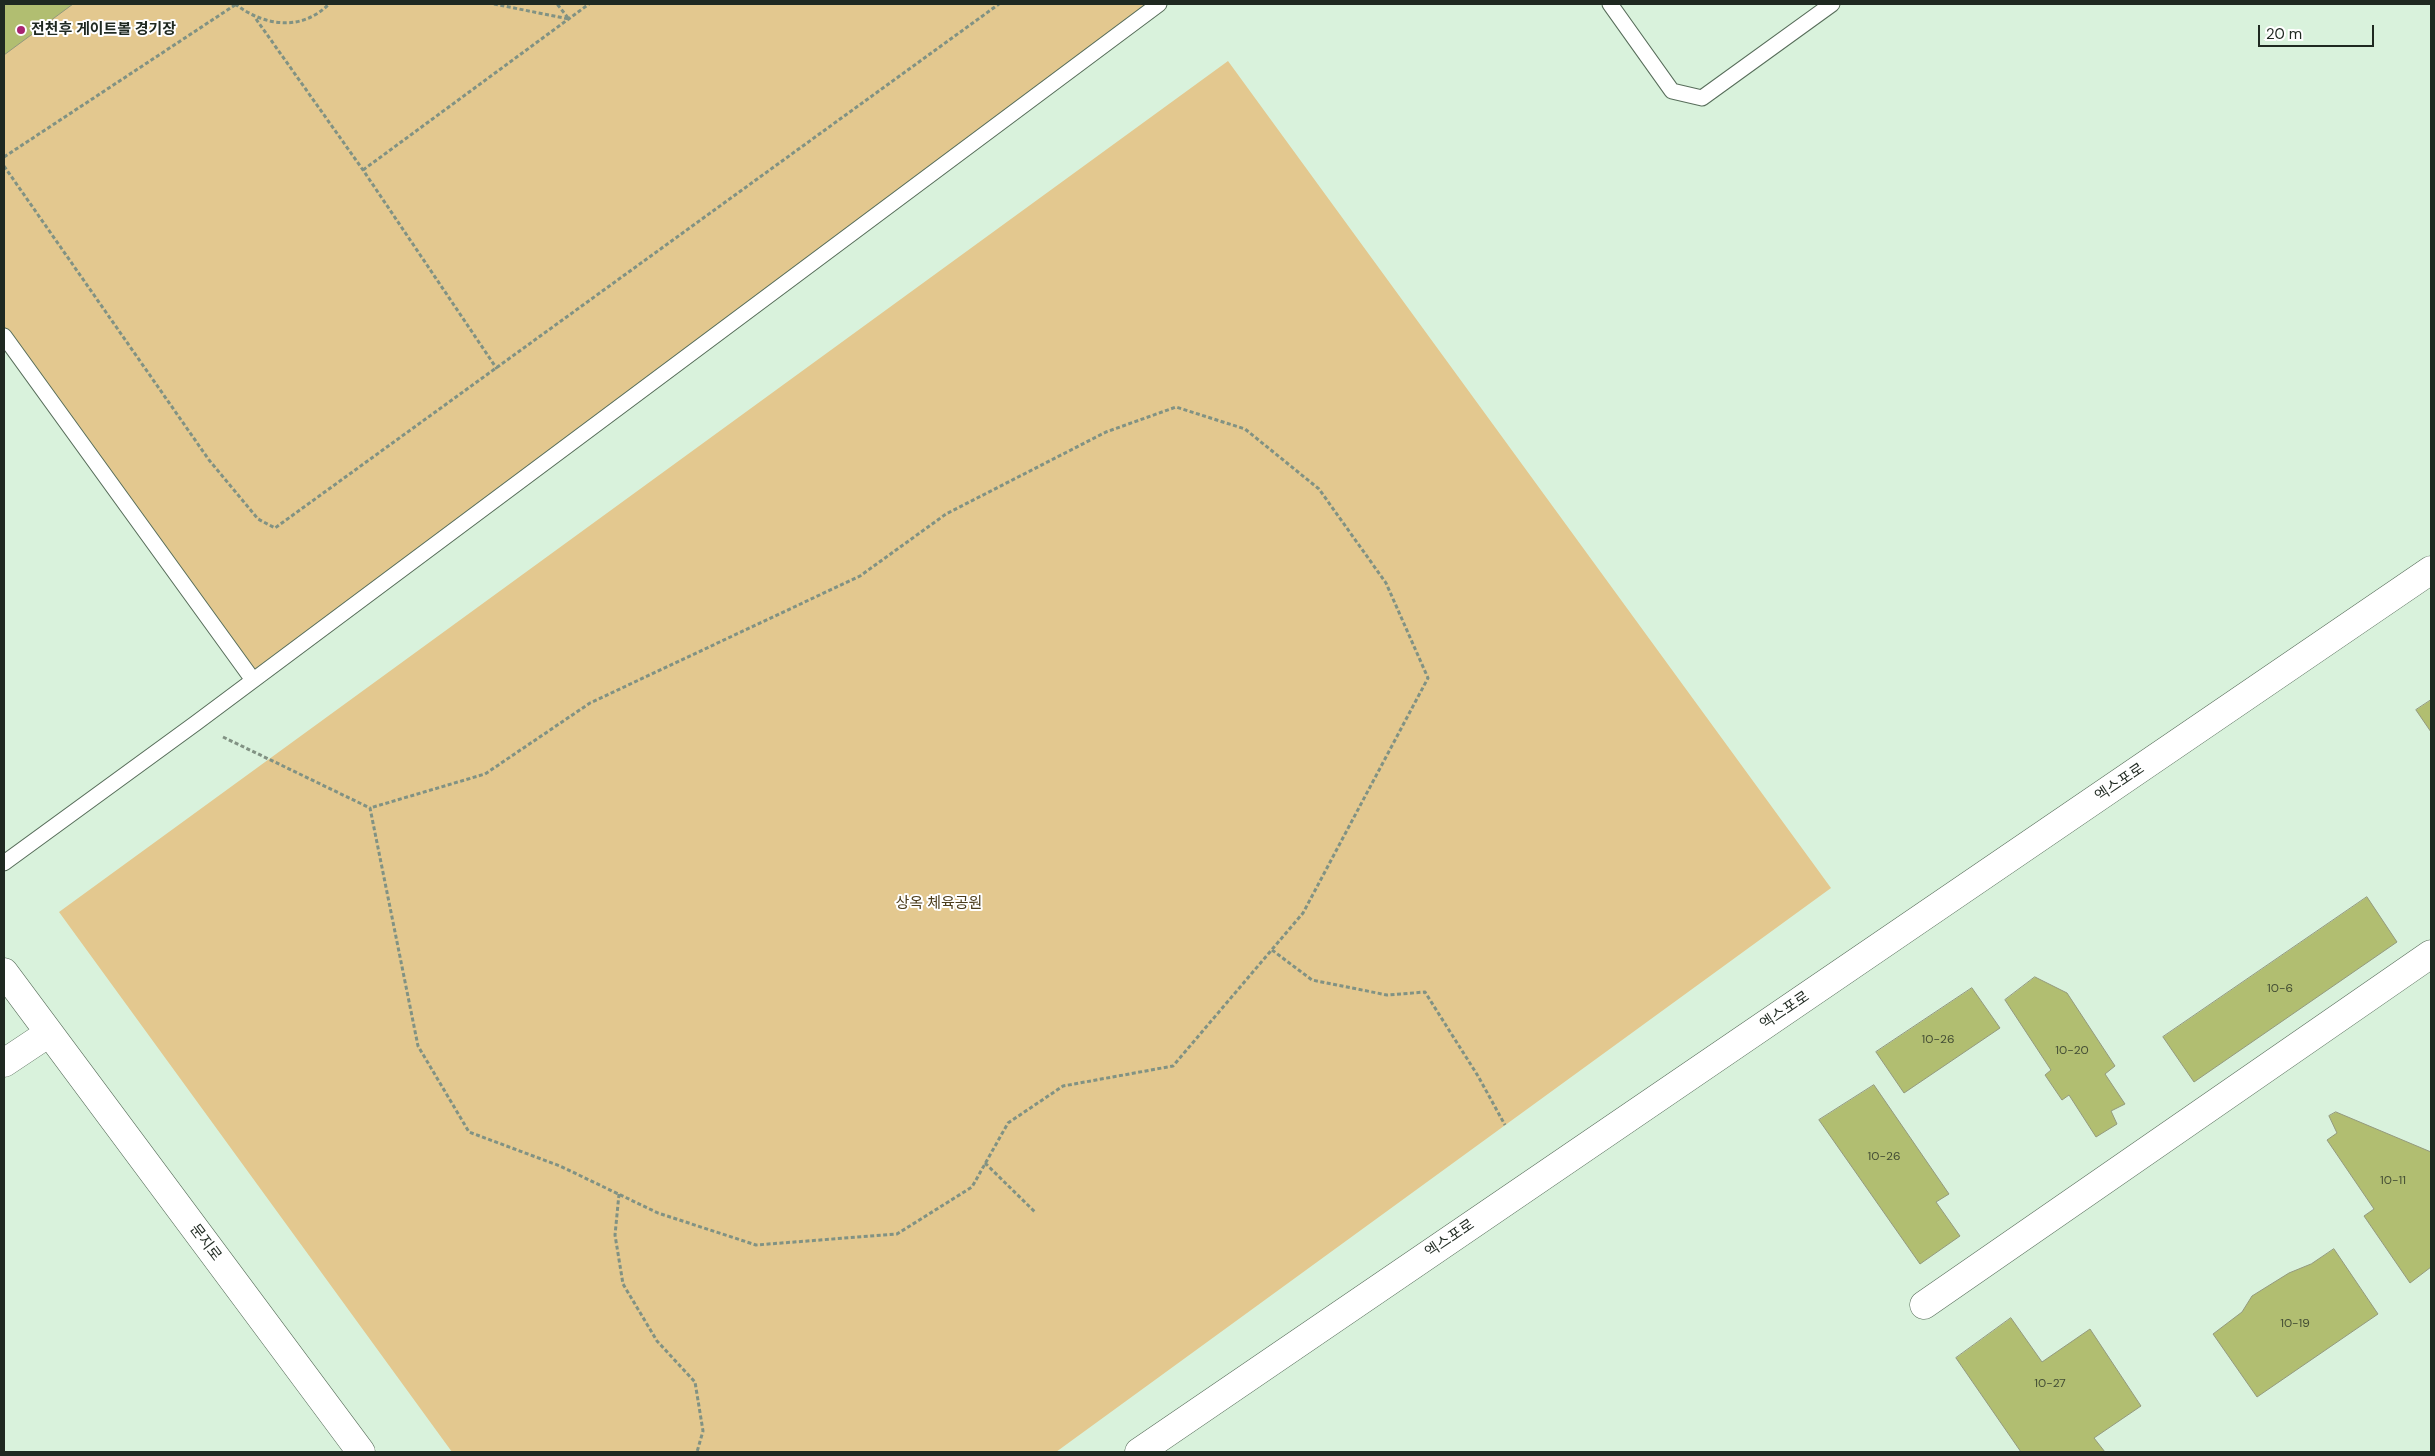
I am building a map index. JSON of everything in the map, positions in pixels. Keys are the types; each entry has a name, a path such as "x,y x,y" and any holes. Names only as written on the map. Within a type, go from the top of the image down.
{"main road":[{"name":"엑스포로","path":"1139,1452 2431,570"},
{"path":"1924,1305 2431,954"},
{"name":"문지로","path":"4,972 361,1452"},
{"path":"4,1063 49,1033"}],"lane":[{"path":"4,863 196,723 1159,4"},
{"path":"1610,4 1672,90 1702,98 1832,4"},
{"path":"4,336 253,680"}],"path":[{"path":"4,157 235,4 256,19 363,170 497,369"},
{"path":"256,19 278,24 301,22 321,12 329,4"},
{"path":"494,4 569,19"},
{"path":"557,4 569,19"},
{"path":"363,170 589,4"},
{"path":"4,166 209,460 258,519 275,528 497,369 997,4"},
{"path":"196,723 370,808 485,774 590,704 860,576 946,514 1106,432 1176,407 1246,430 1319,489 1386,583 1428,678 1303,913 1173,1066 1063,1086 1008,1123 972,1188 898,1234 756,1245 658,1213 560,1166 469,1132 418,1046 370,808"},
{"path":"1272,950 1312,980 1387,995 1425,992 1478,1076 1505,1125"},
{"path":"986,1163 1036,1213"},
{"path":"619,1194 614,1235 622,1284 657,1341 695,1382 703,1431 698,1452"}],"green space":[{"path":"4,4 1165,4 253,680 4,335"},
{"name":"상옥 체육공원","path":"1228,61 1831,888 1056,1452 452,1452 59,912"}],"building":[{"name":"전천후 게이트볼 경기장","path":"4,4 73,4 4,55"},
{"path":"2431,700 2431,732 2416,710"},
{"path":"2367,897 2397,942 2194,1082 2163,1037"},
{"path":"2035,977 2067,993 2115,1066 2105,1074 2125,1104 2111,1111 2117,1124 2096,1137 2069,1095 2062,1100 2045,1075 2051,1070 2005,1000"},
{"path":"1972,988 2000,1028 1904,1093 1876,1052"},
{"path":"1874,1085 1949,1194 1936,1202 1960,1236 1920,1264 1819,1120"},
{"path":"2336,1112 2431,1152 2431,1267 2410,1283 2364,1216 2374,1209 2327,1140 2337,1133 2329,1116"},
{"path":"2334,1249 2378,1314 2257,1397 2213,1334 2242,1312 2252,1296 2289,1273 2311,1264"},
{"path":"2011,1318 2042,1362 2090,1329 2141,1406 2094,1438 2105,1452 2021,1452 1956,1358"}],"place":[{"name":"전천후 게이트볼 경기장","path":"21,30"}]}
